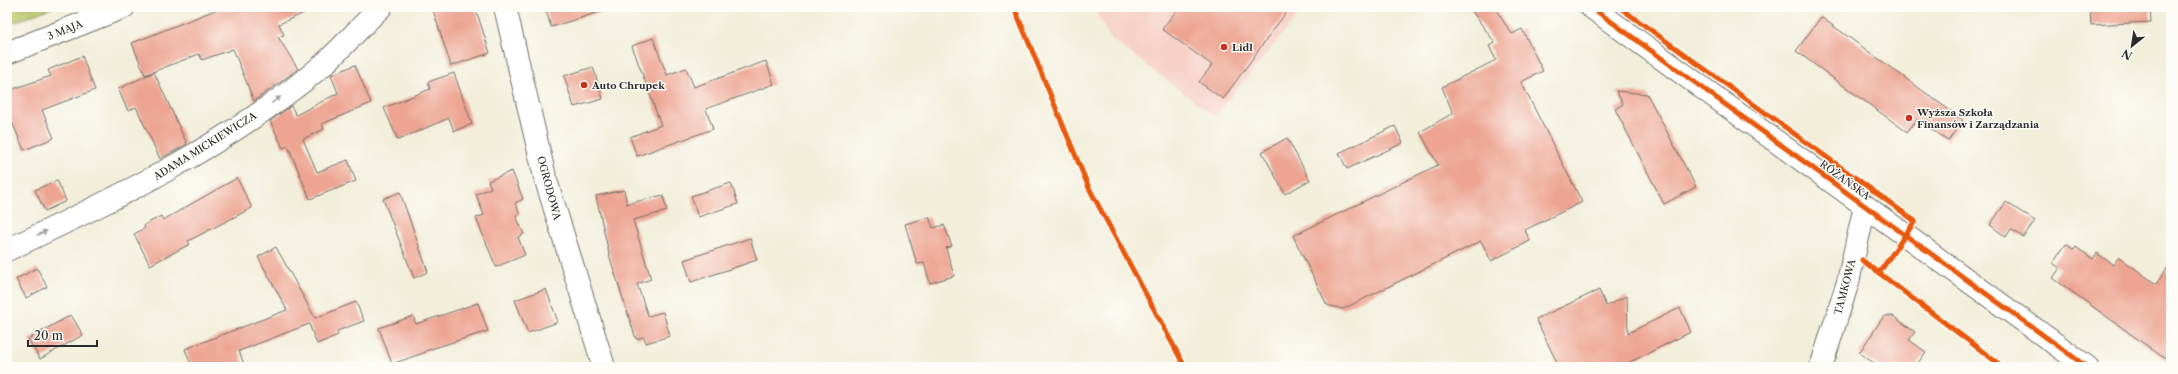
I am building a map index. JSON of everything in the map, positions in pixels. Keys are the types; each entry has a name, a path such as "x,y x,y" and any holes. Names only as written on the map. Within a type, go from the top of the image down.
{"street":[{"name":"3 MAJA","path":"7,53 124,7"},
{"name":"ADAMA MICKIEWICZA","path":"7,250 108,203 164,173 228,133 300,83 324,63 381,7"},
{"name":"OGRODOWA","path":"505,7 545,177 604,367"},
{"name":"RÓŻAŃSKA","path":"1591,7 2087,367"},
{"name":"TAMKOWA","path":"1821,367 1848,282 1865,206"}],"shaded area":[{"path":"1094,7 1305,7 1215,116 1110,38"}],"green space":[{"path":"7,7 54,7 7,25"}],"building":[{"path":"223,7 318,7 279,24 284,35 278,37 298,69 254,101 233,49 202,60 199,54 145,75 132,43"},
{"path":"432,7 475,7 490,53 451,66"},
{"path":"545,7 602,7 603,11 551,27"},
{"name":"Lidl","path":"1179,7 1290,7 1223,99 1199,82 1212,65 1162,29"},
{"path":"1469,7 1494,7 1512,34 1522,29 1543,71 1521,82 1582,202 1525,230 1530,241 1491,261 1481,241 1343,309 1327,305 1293,236 1438,165 1420,132 1453,113 1442,87 1496,60 1489,46 1495,43"},
{"path":"2090,7 2150,7 2151,22 2091,25"},
{"path":"1821,17 1963,120 1948,141 1917,119 1907,132 1796,51"},
{"path":"653,38 667,75 686,68 694,87 766,61 774,84 706,109 713,129 637,156 630,137 661,125 632,46"},
{"path":"82,56 95,90 42,110 54,138 24,150 7,110 7,91 51,76 48,70"},
{"path":"355,65 371,103 322,124 324,129 303,139 317,172 348,160 356,181 310,199 288,146 283,148 270,121 291,106 296,115 338,93 331,75"},
{"name":"Auto Chrupek","path":"593,67 603,99 574,107 564,76"},
{"path":"154,72 187,144 160,159 136,107 128,111 118,89"},
{"path":"454,73 472,124 454,131 449,118 398,140 384,108 430,89 428,82"},
{"path":"1616,91 1647,94 1696,187 1664,204 1615,109 1623,104"},
{"path":"1395,126 1403,143 1347,169 1339,153"},
{"path":"1287,138 1310,180 1285,194 1262,152"},
{"path":"512,171 523,199 515,203 520,214 516,216 524,234 518,237 525,255 496,267 476,218 484,215 476,194 491,188 488,181"},
{"path":"237,178 252,208 188,241 190,244 150,265 134,234 145,228 144,225 161,216 163,220"},
{"path":"57,180 66,201 45,211 35,190"},
{"path":"731,183 738,204 698,217 691,196"},
{"path":"624,190 627,204 663,195 667,211 633,220 651,279 637,284 648,316 663,312 670,336 646,343 644,337 636,339 610,258 596,196"},
{"path":"400,192 428,272 414,278 383,199"},
{"path":"2006,202 2035,221 2023,237 2011,229 2006,237 1990,225"},
{"path":"929,217 933,228 944,225 952,246 946,248 954,276 930,283 924,263 917,264 905,224"},
{"path":"750,238 757,260 691,282 684,260"},
{"path":"2066,244 2074,250 2076,247 2093,259 2097,253 2113,265 2119,257 2156,284 2171,263 2171,363 2053,278 2060,268 2053,263"},
{"path":"276,247 315,318 356,302 364,321 337,331 338,335 317,344 309,324 239,351 245,367 192,367 185,349 287,310 258,257"},
{"path":"37,268 47,287 26,298 16,279"},
{"path":"546,289 558,322 528,333 515,300"},
{"path":"1599,290 1606,306 1627,296 1628,333 1680,308 1691,332 1620,367 1559,367 1536,319"},
{"path":"478,303 488,331 425,351 426,352 392,364 379,328 413,316 416,324"},
{"path":"71,315 83,335 40,359 28,339"},
{"path":"1884,316 1893,316 1915,332 1909,340 1926,352 1915,367 1880,367 1859,353"}],"cycle path":[{"path":"1014,7 1089,188 1185,367"},
{"path":"1591,7 2087,367"},
{"path":"1619,7 1915,221 1879,273"},
{"path":"1862,260 2003,367"}],"place":[{"name":"Lidl","path":"1224,47"},
{"name":"Auto Chrupek","path":"584,85"},
{"name":"Wyższa Szkoła Finansów i Zarządzania","path":"1909,118"}]}
